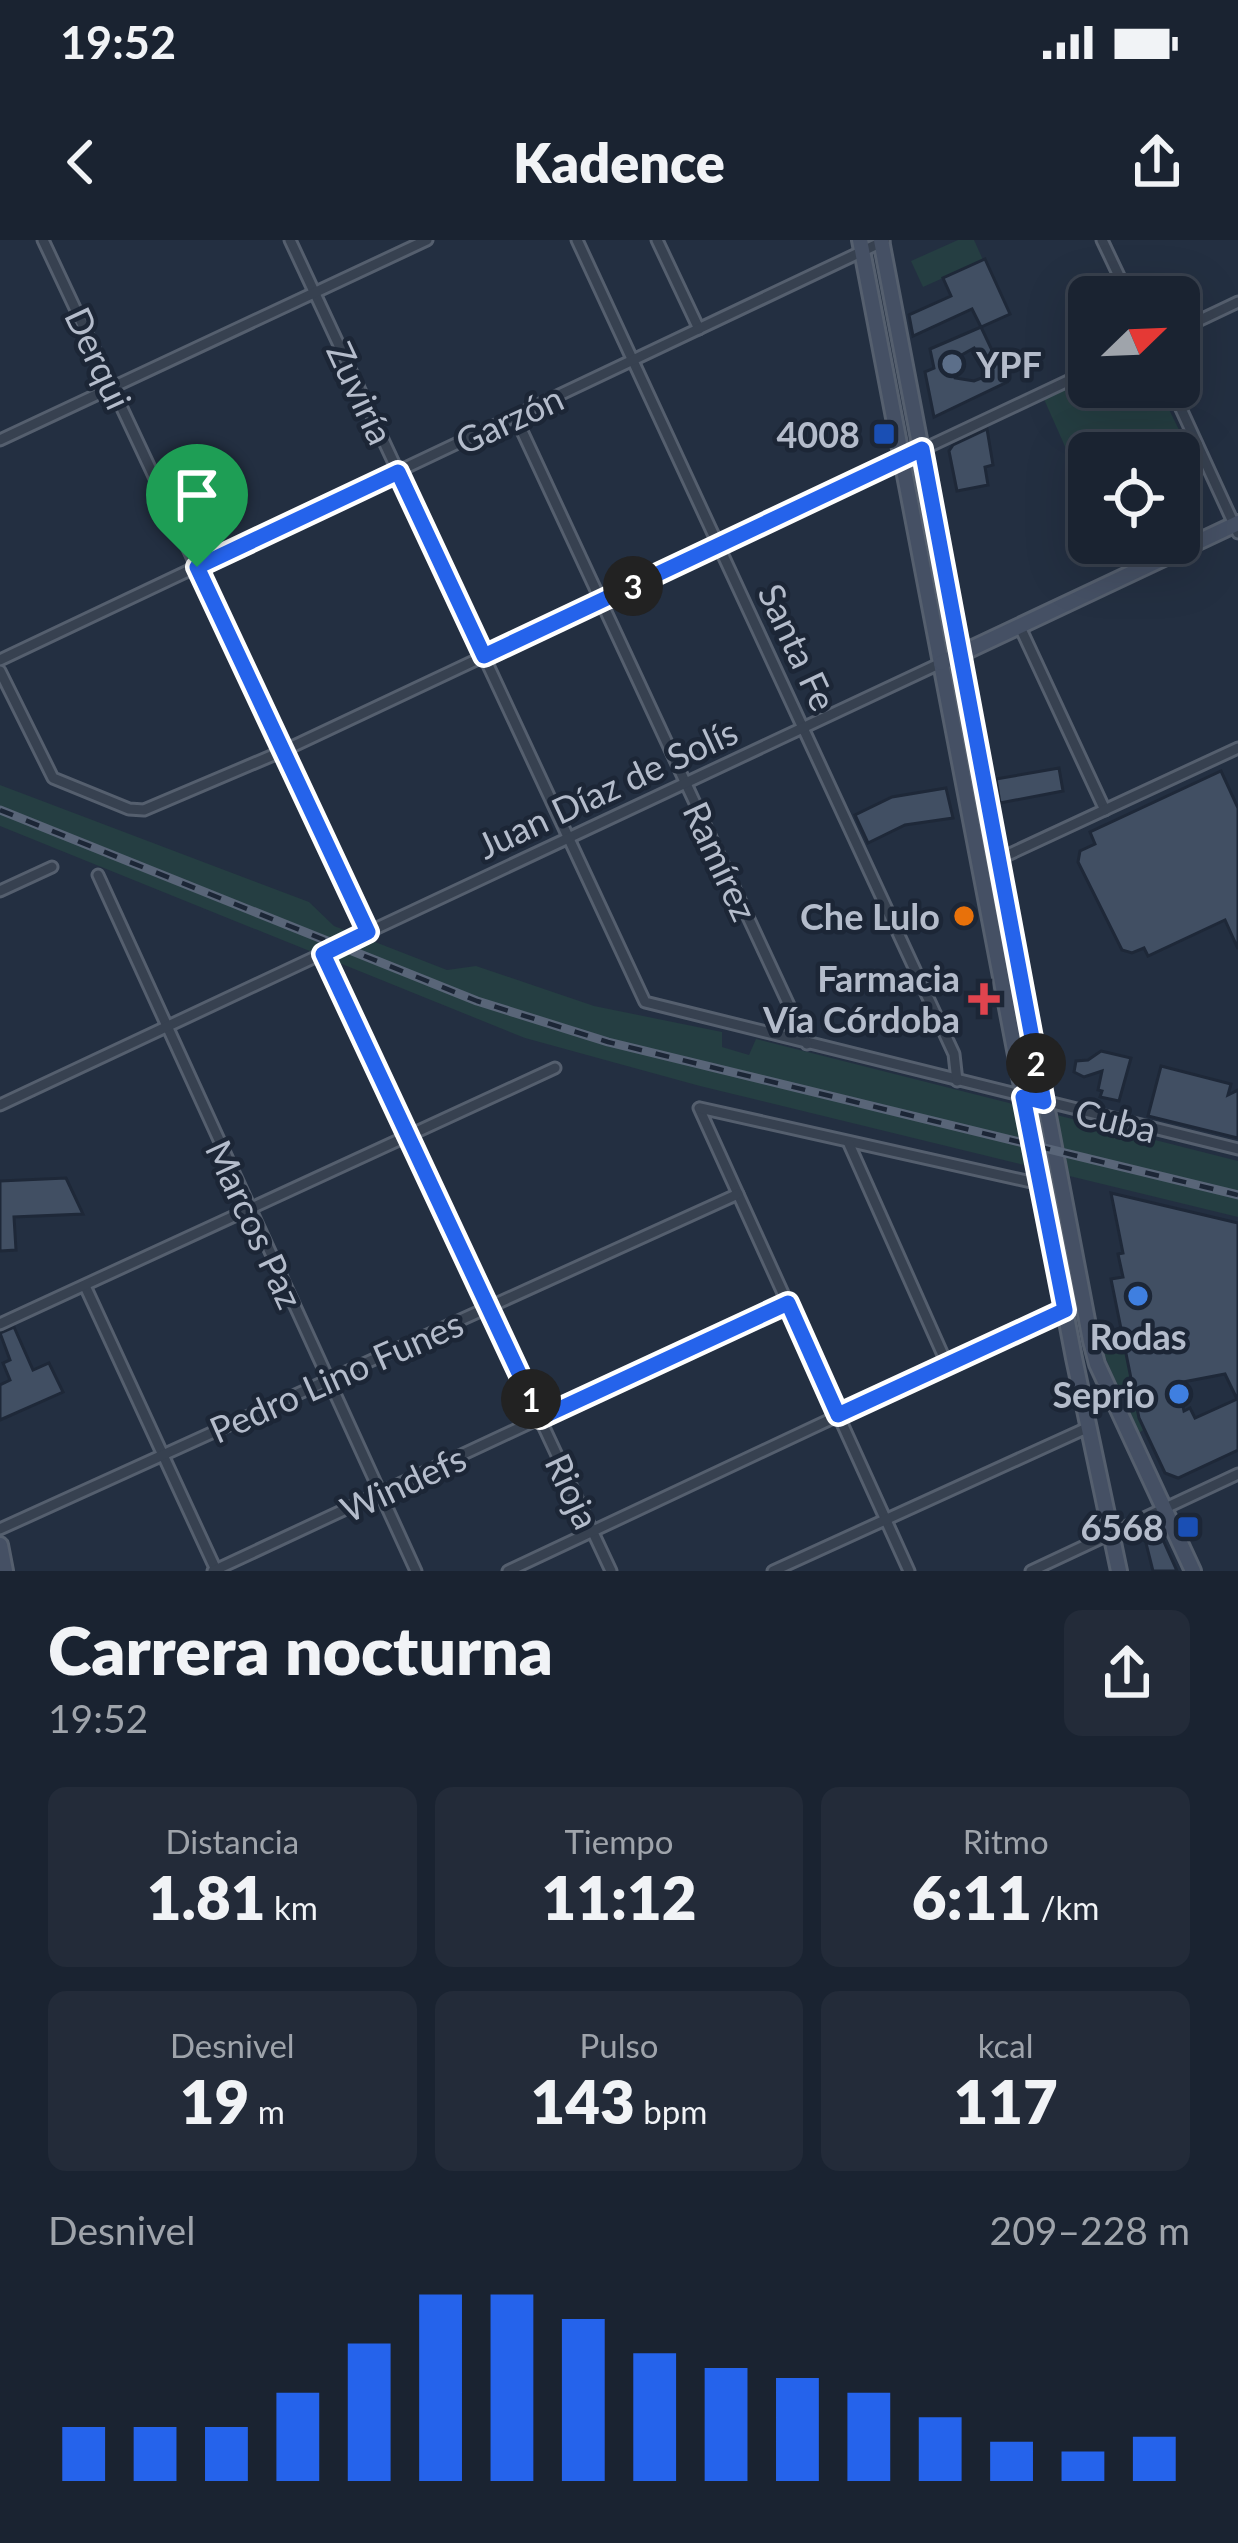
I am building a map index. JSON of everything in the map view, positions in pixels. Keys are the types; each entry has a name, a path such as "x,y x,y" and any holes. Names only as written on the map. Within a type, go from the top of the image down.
{"main road":[{"path":"883,241 1091,1341 1193,1571"},
{"path":"861,246 1023,1097 1119,1571"},
{"name":"Juan Díaz de Solís","path":"940,663 1237,527"},
{"path":"0,1545 5,1571"}],"street":[{"name":"Derqui","path":"43,240 368,932"},
{"name":"Zuviría","path":"290,240 645,1003"},
{"path":"0,440 427,240"},
{"name":"Santa Fe","path":"577,240 954,1054 957,1081"},
{"path":"657,240 699,329"},
{"path":"1102,240 1119,276"},
{"name":"Garzón","path":"0,660 699,329 861,246 883,241"},
{"path":"1200,320 1238,302"},
{"path":"0,671 53,778 137,811 283,751 1068,381"},
{"path":"1181,408 1237,527"},
{"name":"Ramírez","path":"515,416 807,1044"},
{"path":"1018,625 1105,810"},
{"name":"Juan Díaz de Solís","path":"0,1105 940,663"},
{"path":"999,859 1238,748"},
{"path":"0,891 52,867"},
{"name":"Marcos Paz","path":"98,875 416,1571"},
{"name":"Rioja","path":"323,954 610,1571"},
{"name":"Cuba","path":"645,1003 1238,1149"},
{"path":"0,1324 555,1068"},
{"path":"909,1571 699,1108 1040,1184"},
{"path":"849,1144 946,1364"},
{"name":"Pedro Lino Funes","path":"0,1529 738,1194"},
{"path":"85,1286 215,1570"},
{"name":"Windefs","path":"215,1570 788,1303"},
{"path":"508,1571 1065,1310"},
{"path":"773,1571 1089,1427"},
{"path":"1031,1571 1238,1474"}],"green space":[{"path":"958,240 974,240 983,260 923,287 911,261"},
{"path":"1068,386 1068,408 1168,408 1180,432 1068,432 1068,453 1043,397"},
{"path":"0,785 309,902 334,926 447,970 476,966 594,1006 722,1032 722,1047 749,1055 756,1039 1238,1161 1238,1217 700,1086 525,1038 0,826"},
{"path":"1122,1333 1145,1429 1137,1434 1097,1337"}],"building":[{"path":"985,259 1010,314 981,327 972,309 913,336 909,315 951,296 943,278"},
{"path":"981,327 1007,382 934,417 925,372 934,368 930,349","holes":["974,348 987,376 974,381 955,378 949,362"]},
{"path":"987,429 993,465 985,467 988,485 957,491 949,451"},
{"path":"1059,768 1063,791 1000,803 996,779"},
{"path":"1221,771 1238,808 1238,949 1225,920 1148,956 1144,948 1132,953 1122,950 1078,862 1080,851 1095,844 1090,832"},
{"path":"946,788 953,818 905,825 868,843 855,815 892,797"},
{"path":"1101,1051 1131,1058 1119,1101 1100,1097 1102,1071 1084,1077 1074,1072 1076,1061"},
{"path":"1161,1066 1231,1084 1228,1095 1238,1090 1238,1138 1148,1116"},
{"path":"66,1178 83,1214 14,1217 16,1250 0,1251 0,1181"},
{"path":"1111,1193 1238,1223 1238,1450 1178,1478 1165,1473 1139,1418 1111,1279 1123,1277 1118,1254 1123,1253","holes":["1225,1374 1237,1399 1195,1418 1190,1408 1184,1411 1178,1383"]},
{"path":"14,1327 33,1370 49,1363 63,1392 0,1420 0,1385 10,1380 3,1363 10,1360 0,1333"},
{"path":"1160,1533 1177,1571 1153,1571 1145,1539"}],"railway":[{"path":"0,810 477,1001 608,1042 1238,1195"}],"place":[{"name":"YPF","path":"952,364"},
{"name":"4008","path":"884,434"},
{"name":"Che Lulo","path":"964,916"},
{"name":"Farmacia Vía Córdoba","path":"984,999"},
{"name":"Rodas","path":"1138,1296"},
{"name":"Seprio","path":"1179,1394"},
{"name":"6568","path":"1188,1527"}],"route":[{"path":"922,449 1044,1102 1023,1097 1065,1310 838,1415 788,1303 540,1418 323,954 368,932 197,567 398,472 484,656 922,449"}]}
